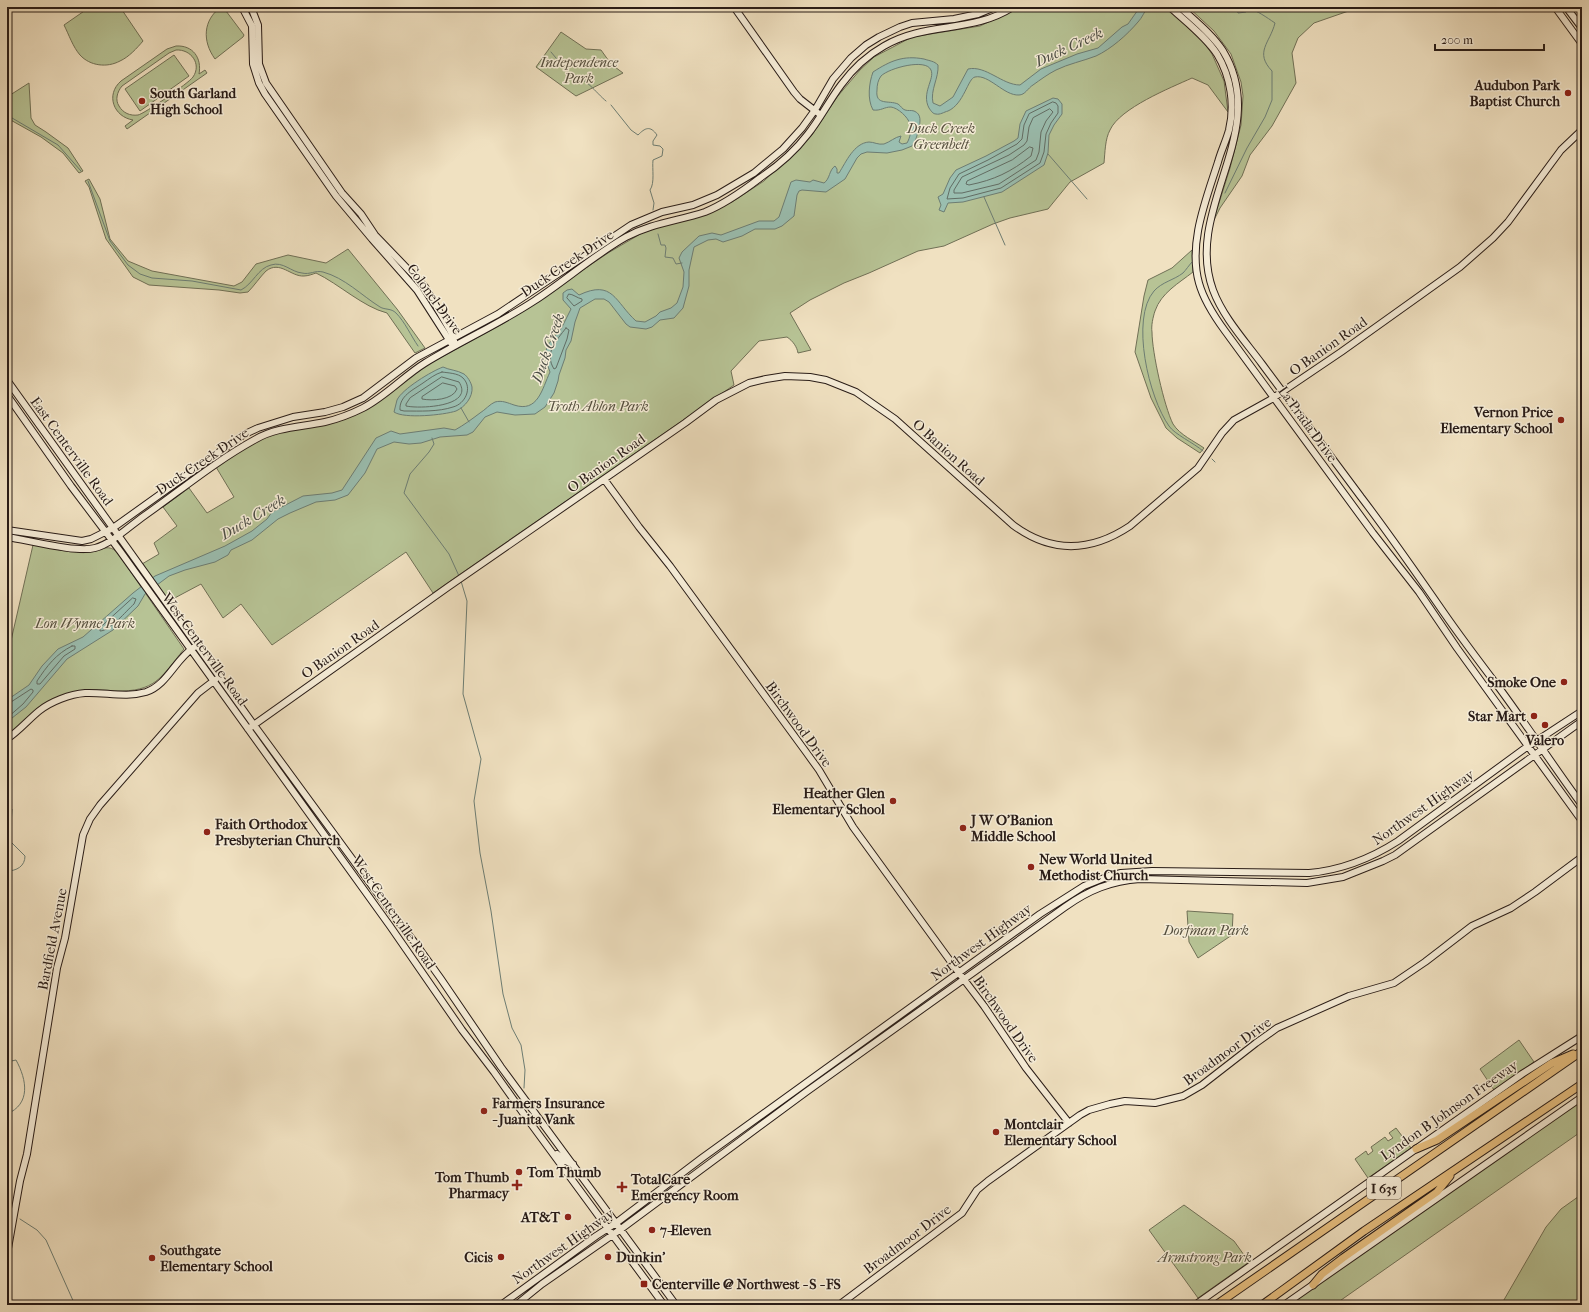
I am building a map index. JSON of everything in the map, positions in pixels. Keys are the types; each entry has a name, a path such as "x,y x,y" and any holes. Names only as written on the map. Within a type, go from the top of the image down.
{"highway":[{"path":"1416,1149 1437,1140 1552,1063 1582,1051"},
{"name":"Lyndon B Johnson Freeway","path":"1216,1305 1582,1051"},
{"name":"I 635","path":"1262,1305 1364,1231 1582,1084"},
{"path":"1313,1285 1322,1274 1437,1192 1457,1168"}],"main road":[{"name":"Colonel Drive","path":"242,7 252,26 253,64 259,84 265,94 336,196 417,290 451,339"},
{"name":"Colonel Drive","path":"251,7 258,25 259,64 266,83 342,193 361,214 375,234 425,288 455,346"},
{"path":"734,7 794,92 820,116"},
{"name":"Duck Creek Drive","path":"7,530 82,541 91,539 113,528 233,441 258,428 293,417 325,412 343,407 363,398 411,362 498,314 631,225 662,212 688,207 716,195 754,173 783,149 802,128 815,110 833,79 845,64 866,45 900,27 912,23 954,19 978,14 995,7"},
{"name":"Duck Creek Drive","path":"101,545 111,540 210,468 262,436 281,429 326,422 346,416 367,406 424,363 502,321 534,301 625,238 650,226 708,210 729,199 759,179 789,155 809,133 841,84 872,54 904,36 929,30 964,26 984,21 1013,7"},
{"name":"La Prada Drive","path":"1170,7 1203,37 1217,55 1228,81 1232,110 1228,132 1200,223 1197,243 1197,270 1199,282 1210,309 1373,533 1419,592 1582,822"},
{"name":"La Prada Drive","path":"1180,7 1215,40 1223,51 1236,83 1239,109 1235,136 1208,232 1206,253 1208,272 1213,290 1220,305 1282,392 1383,526 1582,805"},
{"path":"1556,7 1582,44"},
{"path":"1566,7 1582,28"},
{"path":"845,64 854,71"},
{"name":"O Banion Road","path":"248,729 468,573 685,424 716,400 744,386 766,379 785,376 810,377 826,380 856,392 895,419 1018,529 1028,536 1053,545 1076,546 1107,538 1130,526 1198,468 1222,432 1234,420 1282,392 1460,267 1493,238 1508,222 1561,150 1582,130"},
{"name":"East Centerville Road","path":"7,380 118,535"},
{"name":"East Centerville Road","path":"7,395 71,486 106,532"},
{"path":"206,462 210,468"},
{"name":"Birchwood Drive","path":"604,479 638,527 670,566 819,770 852,826 1012,1046 1026,1068 1069,1123"},
{"path":"160,494 166,501"},
{"name":"West Centerville Road","path":"106,532 390,926 462,1030 664,1305"},
{"path":"10,537 31,536 35,534"},
{"name":"West Centerville Road","path":"118,535 254,725 416,944 501,1067 580,1172 676,1305"},
{"path":"10,537 85,550 101,545 118,549"},
{"path":"57,546 59,538"},
{"path":"7,739 46,706 67,698 83,693 130,694 146,692 160,682 190,650 197,645"},
{"name":"Bardfield Avenue","path":"7,1254 20,1181 27,1154 57,968 65,938 83,834 90,819 100,805 195,696 220,677"},
{"path":"1486,688 1494,682"},
{"name":"Northwest Highway","path":"501,1305 616,1223 958,973 1075,891 1094,881 1109,876 1130,872 1309,873 1328,871 1353,864 1377,854 1398,841 1536,741 1582,711"},
{"name":"Northwest Highway","path":"516,1305 806,1092 1077,899 1096,889 1132,879 1151,878 1307,883 1327,880 1356,872 1395,855 1582,721"},
{"name":"Broadmoor Drive","path":"839,1305 962,1213 966,1209 972,1196 988,1181 1089,1110 1110,1104 1129,1101 1156,1103 1183,1096 1197,1089 1277,1028 1325,1008 1349,996 1394,983 1472,926 1511,908 1582,857"},
{"name":"Lyndon B Johnson Freeway","path":"1195,1305 1522,1074 1582,1036"},
{"path":"494,1072 501,1067"},
{"path":"1284,1305 1582,1097"},
{"path":"550,1150 565,1161 573,1164"},
{"path":"564,1169 567,1168 580,1172"},
{"path":"662,1188 667,1195"},
{"path":"539,1278 543,1284"},
{"path":"653,1289 661,1284"}],"green space":[{"path":"90,7 120,7 143,41 130,55 110,65 94,64 84,59 75,48 64,25"},
{"path":"221,7 223,7 244,35 215,59 208,45 206,31 211,18"},
{"name":"Duck Creek Greenbelt","path":"1020,7 1166,7 1204,43 1212,54 1224,81 1228,112 1208,85 1192,78 1171,87 1146,100 1124,114 1115,122 1107,138 1104,163 1070,182 1048,209 1010,218 993,224 944,246 918,251 844,283 810,300 790,313 811,350 798,353 794,344 787,337 759,341 731,371 734,385 433,593 406,552 272,645 241,604 223,618 201,584 169,601 142,564 159,554 154,543 177,526 163,507 189,488 207,513 234,497 216,467 257,440 281,431 346,417 425,366 504,323 608,253 642,233 732,202 764,181 812,135 837,97 860,70 874,57 912,37 980,26"},
{"path":"1188,7 1360,7 1314,23 1298,38 1292,53 1296,83 1272,126 1250,155 1242,176 1220,208 1213,222 1230,168 1241,125 1243,96 1241,82 1231,54 1214,31"},
{"name":"Independence Park","path":"561,32 586,49 601,50 611,64 623,73 576,96 536,67"},
{"path":"182,46 192,50 198,58 200,68 199,74 205,70 207,73 127,129 125,126 133,120 121,115 114,105 113,93 116,87 121,81 167,49","holes":["176,50 181,50 194,58 196,62 193,77 157,104 142,113 138,115 127,114 118,104 117,99 118,93 122,86 169,53"]},
{"path":"174,55 189,76 140,111 125,89"},
{"path":"29,83 31,118 35,125 68,148 83,171 79,173 63,153 41,137 7,118 7,97"},
{"path":"89,179 100,199 110,239 128,261 152,271 234,286 242,282 256,264 288,255 326,263 348,249 397,309 425,348 415,353 387,313 360,301 316,273 307,276 299,276 281,268 271,268 266,271 248,292 240,293 149,285 133,277 106,239 89,187 85,181"},
{"path":"1192,250 1193,272 1171,289 1162,299 1155,311 1152,322 1152,330 1156,365 1162,392 1173,424 1187,438 1204,448 1200,453 1177,438 1166,428 1151,398 1135,352 1148,280 1172,268"},
{"name":"Lon Wynne Park","path":"33,545 84,553 104,548 113,549 117,552 184,649 163,675 148,686 129,691 90,690 72,694 43,710 7,738 7,658"},
{"name":"Dorfman Park","path":"1187,911 1233,914 1232,935 1198,958 1189,942"},
{"path":"1519,1040 1534,1062 1494,1090 1480,1069"},
{"path":"1582,1094 1582,1131 1334,1305 1283,1305"},
{"path":"1396,1128 1411,1148 1368,1178 1355,1159 1366,1151 1368,1155 1373,1151 1371,1147 1385,1137 1388,1141 1393,1138 1389,1133"},
{"path":"1582,1194 1582,1305 1501,1305 1546,1227 1561,1209"},
{"name":"Armstrong Park","path":"1184,1205 1234,1241 1249,1262 1198,1298 1149,1230"}],"water":[{"name":"Duck Creek","path":"1140,7 1148,7 1134,27 1113,46 1096,56 1065,66 1053,72 1031,86 1021,95 1008,92 986,79 975,77 972,78 962,97 953,108 939,114 935,114 930,109 926,97 932,74 928,66 915,65 899,67 885,73 879,79 877,88 878,98 883,102 898,104 904,110 917,112 919,116 919,129 912,146 887,153 867,152 861,154 857,158 845,179 826,192 799,191 794,216 782,226 775,229 755,229 742,236 723,242 716,239 708,240 694,247 689,270 689,286 683,308 674,318 660,320 652,327 646,329 630,327 609,302 604,299 595,299 580,308 554,393 545,407 535,414 515,415 497,412 485,417 473,432 467,435 440,437 421,443 409,444 394,442 377,449 365,473 348,495 335,500 316,502 290,513 278,519 252,540 231,550 228,555 215,562 169,576 145,594 138,606 113,630 67,659 26,707 7,722 7,700 29,685 42,666 58,649 83,637 133,593 155,576 225,546 252,531 267,519 272,512 303,496 332,493 342,490 376,438 391,431 400,434 444,428 455,430 482,412 491,404 498,401 522,407 529,406 534,403 538,398 550,372 545,358 547,346 562,327 571,309 563,300 563,293 567,290 572,289 579,295 590,291 606,291 618,300 636,321 645,322 660,312 671,308 677,303 683,287 684,272 679,258 682,252 699,236 712,233 721,235 759,221 774,221 779,217 791,182 796,180 810,182 813,180 824,183 835,166 837,173 839,173 855,149 864,143 869,142 884,144 901,136 899,142 902,144 907,143 911,126 909,121 902,113 891,107 873,110 871,106 869,91 873,72 891,62 903,58 916,58 932,61 938,65 938,70 932,98 933,103 940,106 953,97 968,69 988,72 1007,82 1020,85 1041,69 1077,54 1098,48 1122,27 1128,24"},
{"path":"1053,98 1058,99 1062,104 1062,114 1049,135 1048,153 1044,165 1002,192 963,202 948,203 944,212 939,210 941,205 938,197 943,194 950,178 956,170 1014,141 1018,138 1020,124 1026,111"},
{"path":"443,367 464,374 470,381 472,391 468,401 462,407 456,411 424,416 406,415 394,412 397,400 405,391 425,376"}],"waterway":[{"path":"1225,193 1247,148 1265,117 1272,100 1272,71 1264,58 1264,53 1275,23 1259,12 1248,8 1246,12 1238,13 1236,7"},
{"path":"551,52 571,76 586,82 606,101"},
{"path":"611,105 631,130 638,135 645,129 652,130 657,135 653,141 653,145 660,146 663,149 662,156 653,160 653,180 650,190 654,203 653,210"},
{"path":"7,115 58,145 81,171"},
{"path":"1048,154 1087,199"},
{"path":"88,181 110,241 128,265 140,274 152,278 192,281 241,290 263,269 275,264 279,264 298,272 323,272 339,278 380,307 394,311 418,346"},
{"path":"984,197 1005,245"},
{"path":"658,234 661,245 665,245 666,248 665,257 673,258 676,264 682,263"},
{"path":"1193,261 1183,273 1161,285 1154,291 1147,304 1143,320 1143,339 1149,378 1162,413 1172,429 1203,451"},
{"path":"461,408 469,422"},
{"path":"432,438 434,444 410,474 404,493 449,554 459,576"},
{"path":"1212,459 1215,462"},
{"path":"461,581 467,601 463,694 481,759 474,801 480,853 491,911 503,994 512,1028 521,1045 525,1070 524,1088"},
{"path":"7,804 12,809 10,841 25,856 24,863 20,867 7,871"},
{"path":"7,1062 16,1060 23,1075 25,1091 20,1104 15,1110 7,1114"},
{"path":"20,1219 37,1230 46,1240 75,1305"}],"place":[{"name":"Audubon Park Baptist Church","path":"1568,93"},
{"name":"South Garland High School","path":"142,101"},
{"name":"Vernon Price Elementary School","path":"1561,420"},
{"name":"Smoke One","path":"1564,682"},
{"name":"Star Mart","path":"1534,716"},
{"name":"Valero","path":"1545,725"},
{"name":"Heather Glen Elementary School","path":"893,801"},
{"name":"J W O'Banion Middle School","path":"963,828"},
{"name":"Faith Orthodox Presbyterian Church","path":"207,832"},
{"name":"New World United Methodist Church","path":"1031,867"},
{"name":"Farmers Insurance - Juanita Vank","path":"484,1111"},
{"name":"Montclair Elementary School","path":"996,1132"},
{"name":"Tom Thumb","path":"519,1172"},
{"name":"Tom Thumb Pharmacy","path":"517,1185"},
{"name":"TotalCare Emergency Room","path":"622,1187"},
{"name":"AT&T","path":"568,1217"},
{"name":"7-Eleven","path":"652,1230"},
{"name":"Cicis","path":"501,1257"},
{"name":"Dunkin'","path":"608,1257"},
{"name":"Southgate Elementary School","path":"152,1258"},
{"name":"Centerville @ Northwest - S - FS","path":"644,1284"}],"park label":[{"name":"Troth Ablon Park","path":"598,406"}]}
